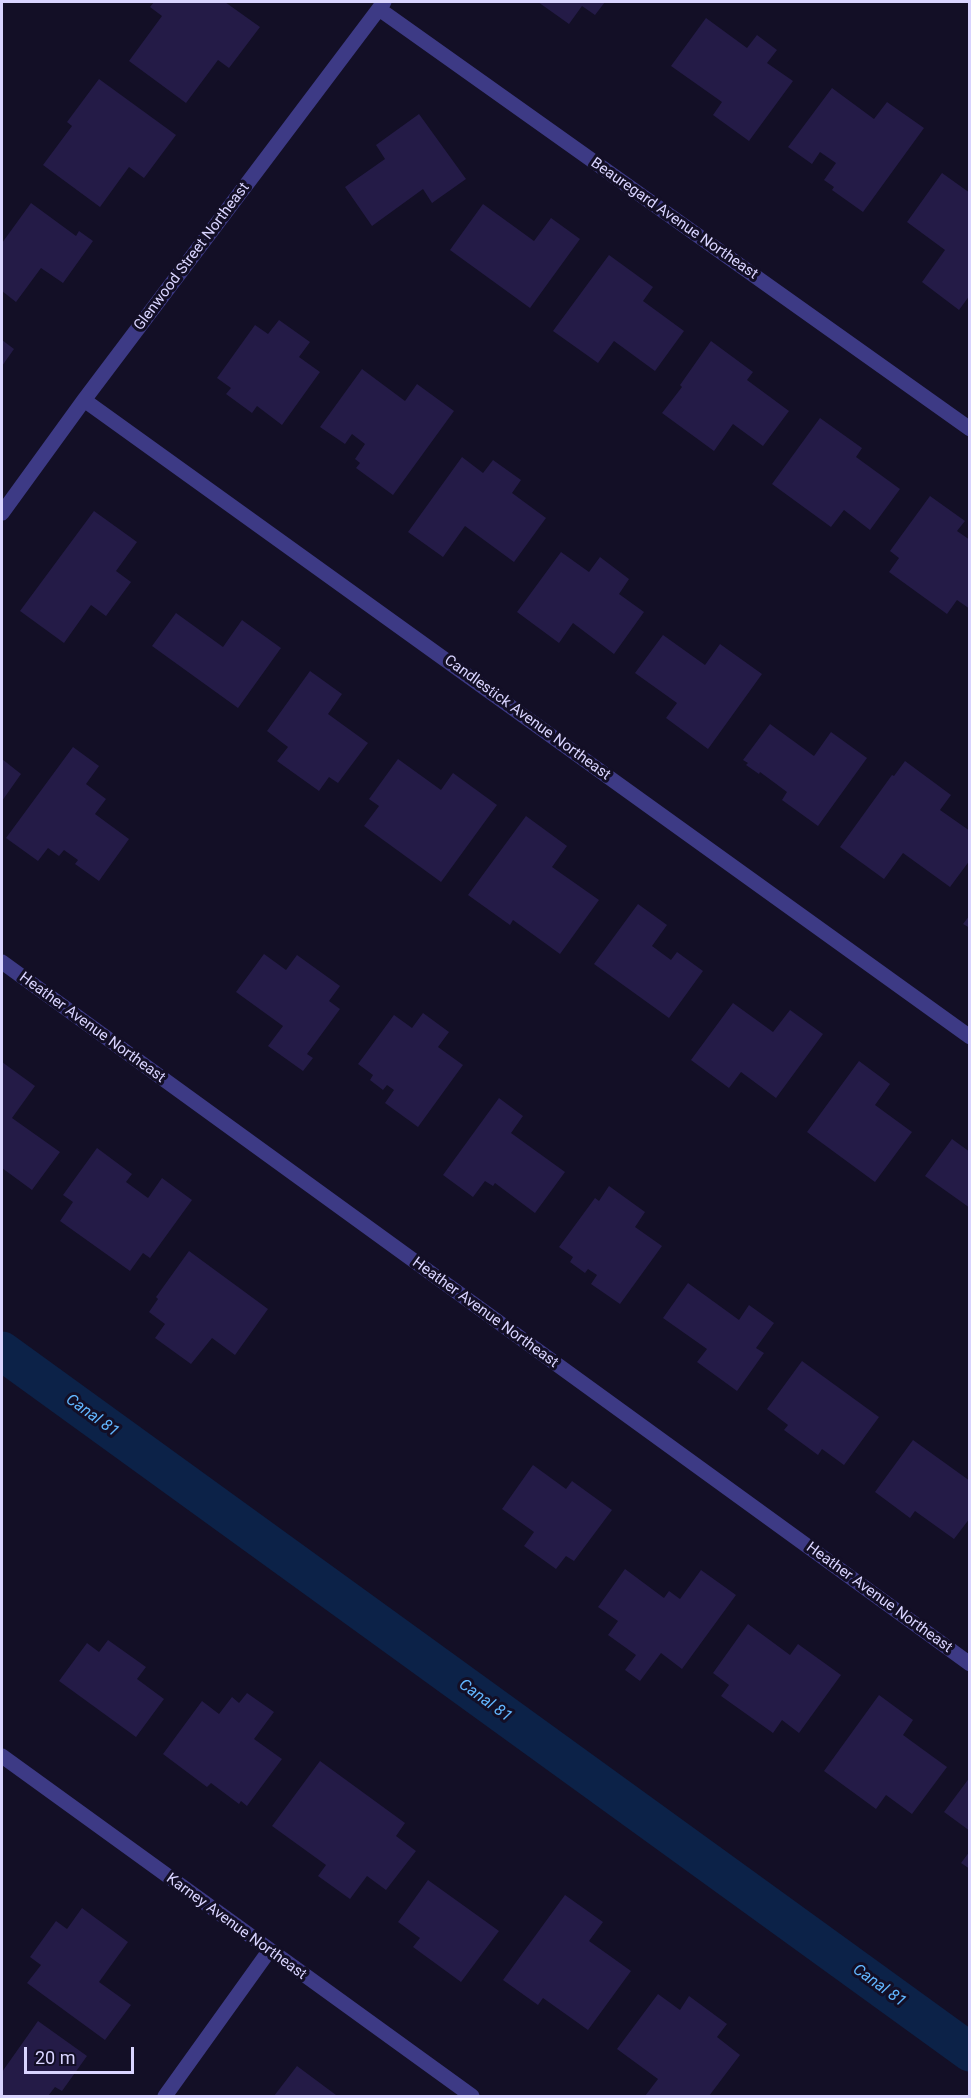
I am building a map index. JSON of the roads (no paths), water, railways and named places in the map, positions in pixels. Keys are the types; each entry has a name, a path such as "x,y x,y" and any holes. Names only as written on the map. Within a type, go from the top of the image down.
{"street":[{"name":"Glenwood Street Northeast","path":"2,513 84,400 382,5"},
{"name":"Beauregard Avenue Northeast","path":"382,5 969,429"},
{"name":"Candlestick Avenue Northeast","path":"84,400 969,1037"},
{"name":"Heather Avenue Northeast","path":"2,962 969,1664"},
{"name":"Karney Avenue Northeast","path":"2,1756 472,2097"},
{"path":"165,2097 269,1951"}],"waterway":[{"name":"Canal 81","path":"2,1351 970,2052"}]}
